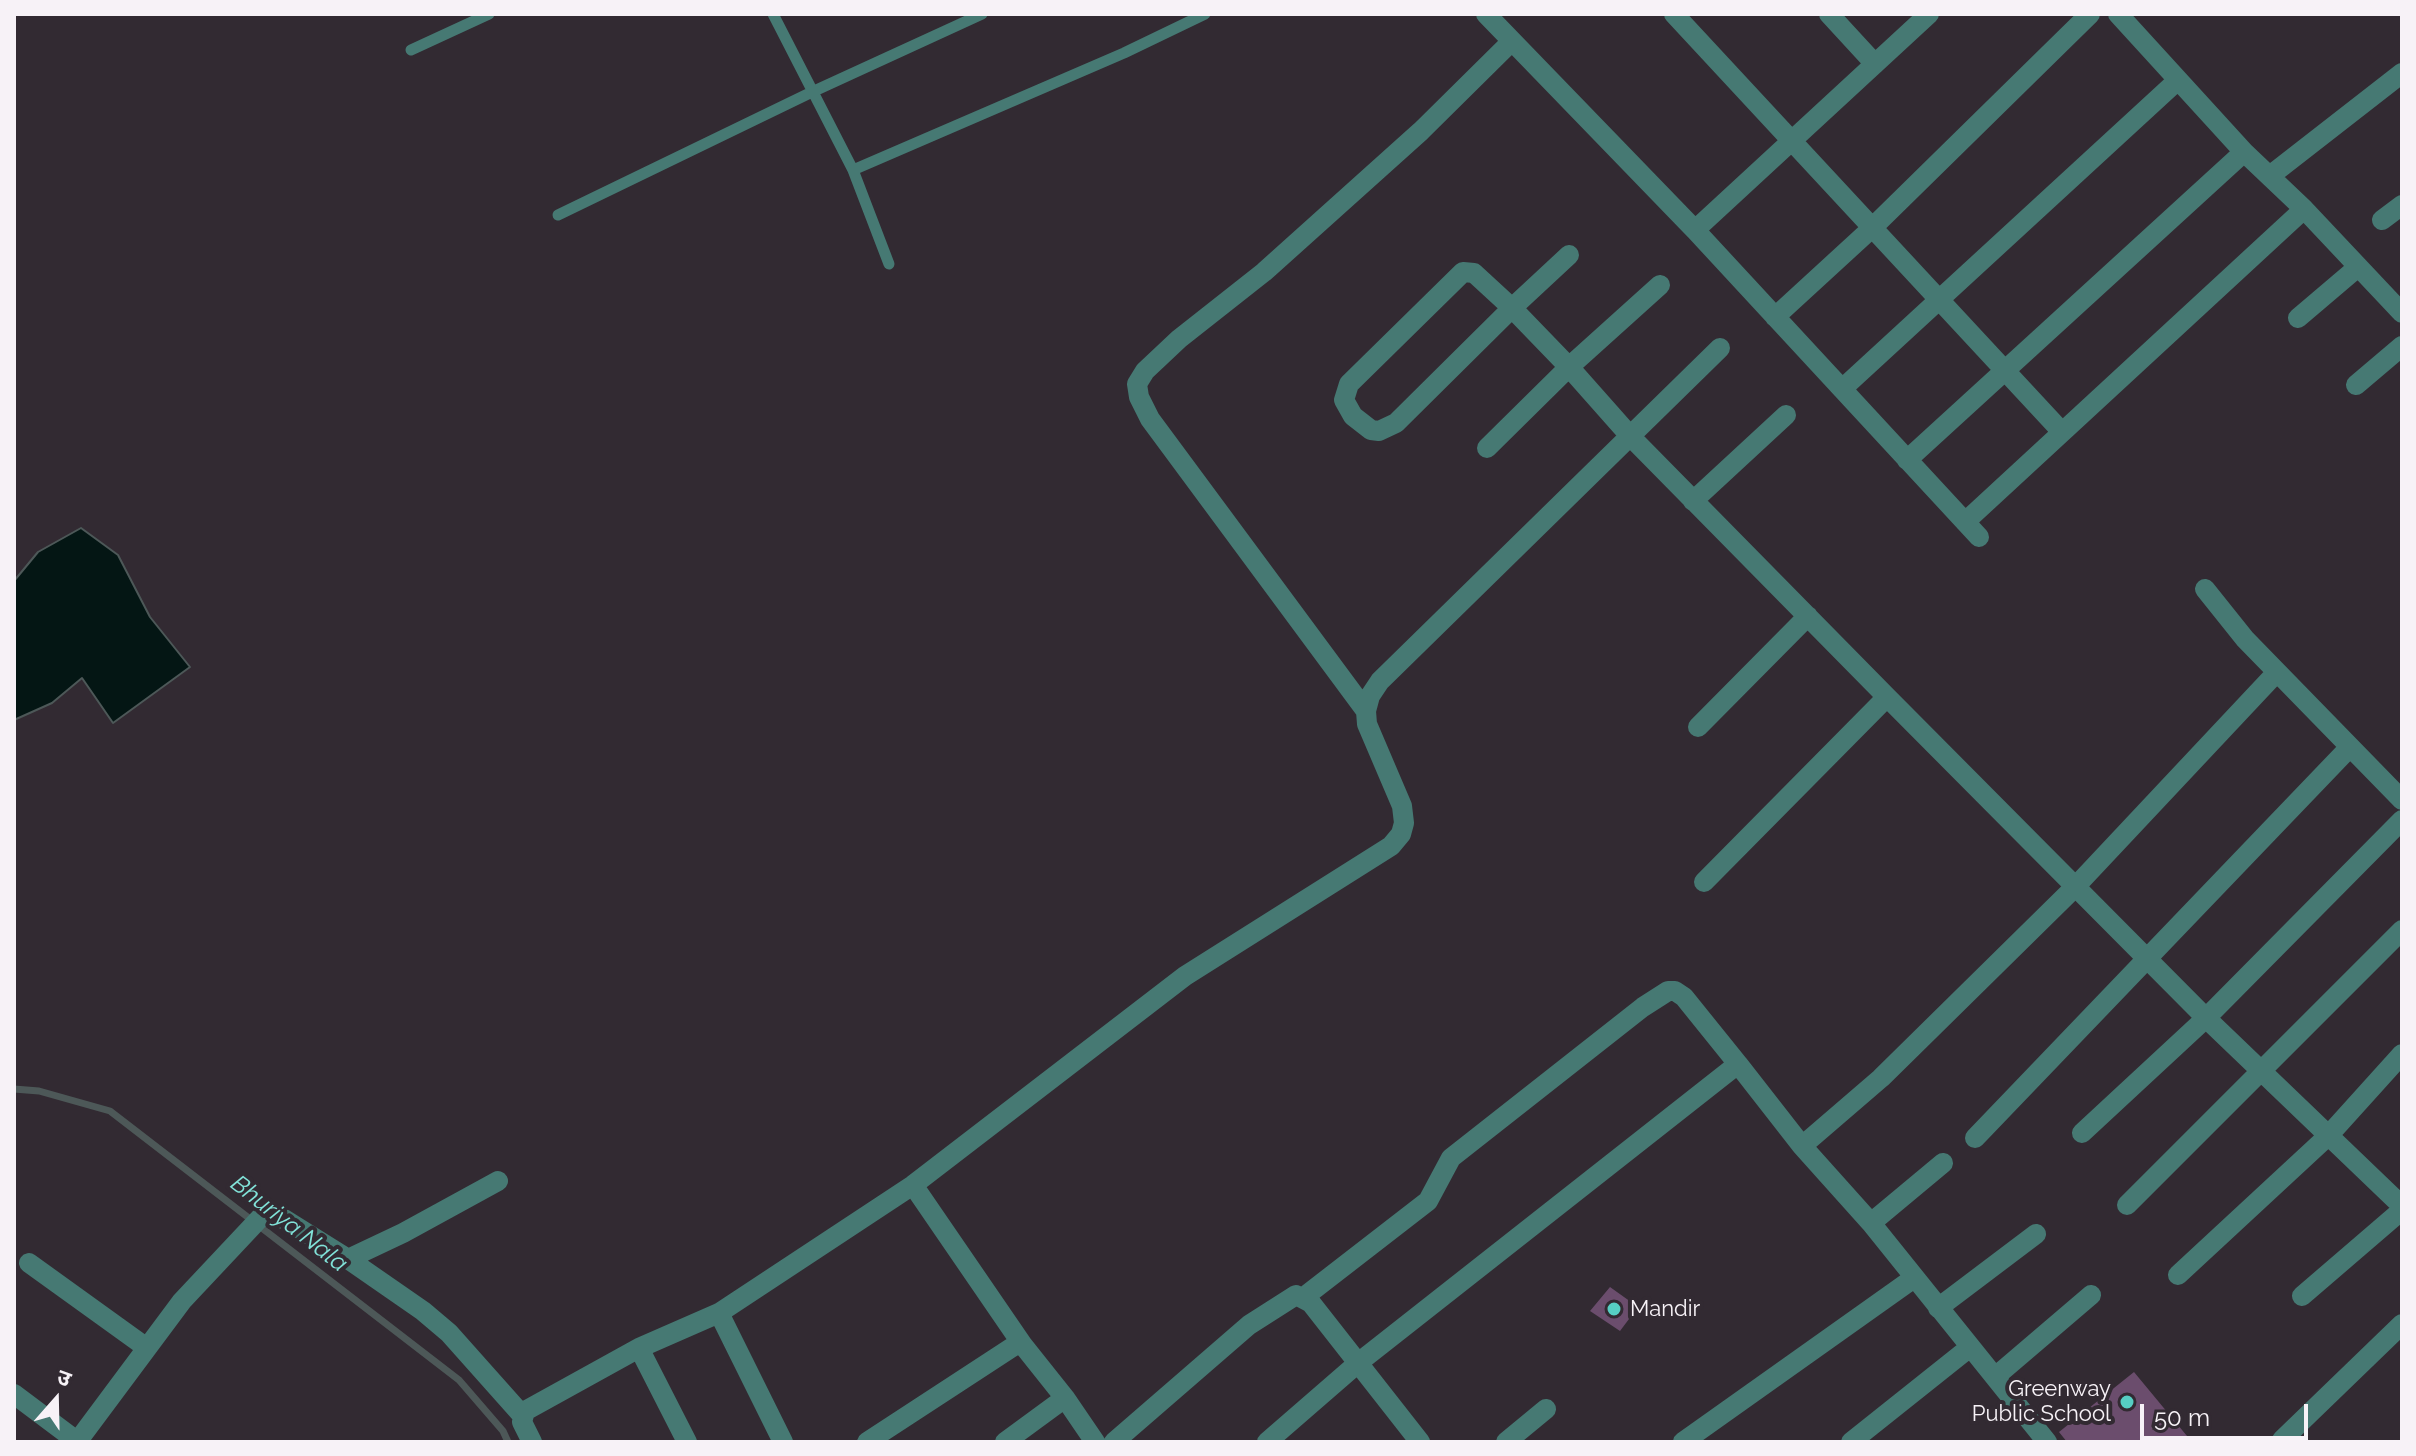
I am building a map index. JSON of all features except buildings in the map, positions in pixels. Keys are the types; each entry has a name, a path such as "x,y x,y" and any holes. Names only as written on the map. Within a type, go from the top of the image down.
{"street":[{"path":"1486,14 1695,230 1972,529 2062,432 2304,209"},
{"path":"1674,14 2062,432"},
{"path":"1829,14 1875,64"},
{"path":"1695,230 1929,14"},
{"path":"1775,317 1872,228 2090,14"},
{"path":"2118,14 2244,152 2271,175 2402,313"},
{"path":"1366,711 1150,419 1139,397 1137,384 1145,371 1179,339 1264,272 1421,131 1512,41"},
{"path":"2271,175 2402,73"},
{"path":"1842,389 2178,80"},
{"path":"1907,460 2244,152"},
{"path":"2382,220 2402,205"},
{"path":"1569,255 1512,308 1388,428 1371,430 1359,424 1346,407 1344,392 1349,384 1463,272 1474,273 1512,308 1693,501 2206,1018 2402,1208 2302,1296"},
{"path":"2298,318 2358,267"},
{"path":"1487,448 1569,367 1660,285"},
{"path":"2356,385 2402,346"},
{"path":"532,1442 522,1422 525,1411 639,1348 719,1313 913,1185 1185,976 1391,846 1401,834 1404,823 1402,806 1367,724 1370,696 1380,681 1720,348"},
{"path":"1693,501 1786,415"},
{"path":"2205,589 2245,639 2402,800"},
{"path":"1698,727 1808,616"},
{"path":"1802,1146 1881,1078 2076,886 2277,672"},
{"path":"1704,882 1887,697"},
{"path":"1975,1138 2350,747"},
{"path":"2082,1133 2206,1018 2402,820"},
{"path":"2127,1205 2402,930"},
{"path":"1304,1297 1428,1201 1451,1158 1643,1007 1668,991 1675,991 1684,997 1802,1146 1871,1223 2044,1441"},
{"path":"2178,1275 2328,1136 2402,1054"},
{"path":"1267,1442 1358,1363 1738,1064"},
{"path":"1871,1223 1943,1163"},
{"path":"348,1259 498,1181"},
{"path":"913,1185 1022,1344 1095,1442"},
{"path":"14,1394 78,1442 182,1301 260,1218 268,1216 284,1219 423,1311 449,1333 522,1415"},
{"path":"1938,1308 2036,1234"},
{"path":"29,1263 147,1348"},
{"path":"1683,1442 1914,1278"},
{"path":"1114,1442 1249,1325 1296,1295 1304,1297 1420,1442"},
{"path":"1995,1377 2091,1295"},
{"path":"719,1313 783,1442"},
{"path":"2282,1440 2402,1324"},
{"path":"867,1442 1014,1346 1022,1344"},
{"path":"639,1348 687,1442"},
{"path":"1851,1442 1969,1348"},
{"path":"1005,1442 1065,1398"},
{"path":"1506,1442 1546,1409"}],"lane":[{"path":"411,50 489,14"},
{"path":"773,14 853,170 889,264"},
{"path":"558,215 982,14"},
{"path":"853,170 1124,53 1205,14"}],"shaded area":[{"path":"81,528 118,555 150,617 190,667 113,723 82,678 52,703 14,720 14,581 38,552"}],"waterway":[{"name":"Bhuriya Nala","path":"14,1089 39,1091 110,1111 459,1380 503,1431 508,1442"}],"place":[{"name":"Mandir","path":"1614,1309"},
{"name":"Greenway Public School","path":"2127,1402"}]}
